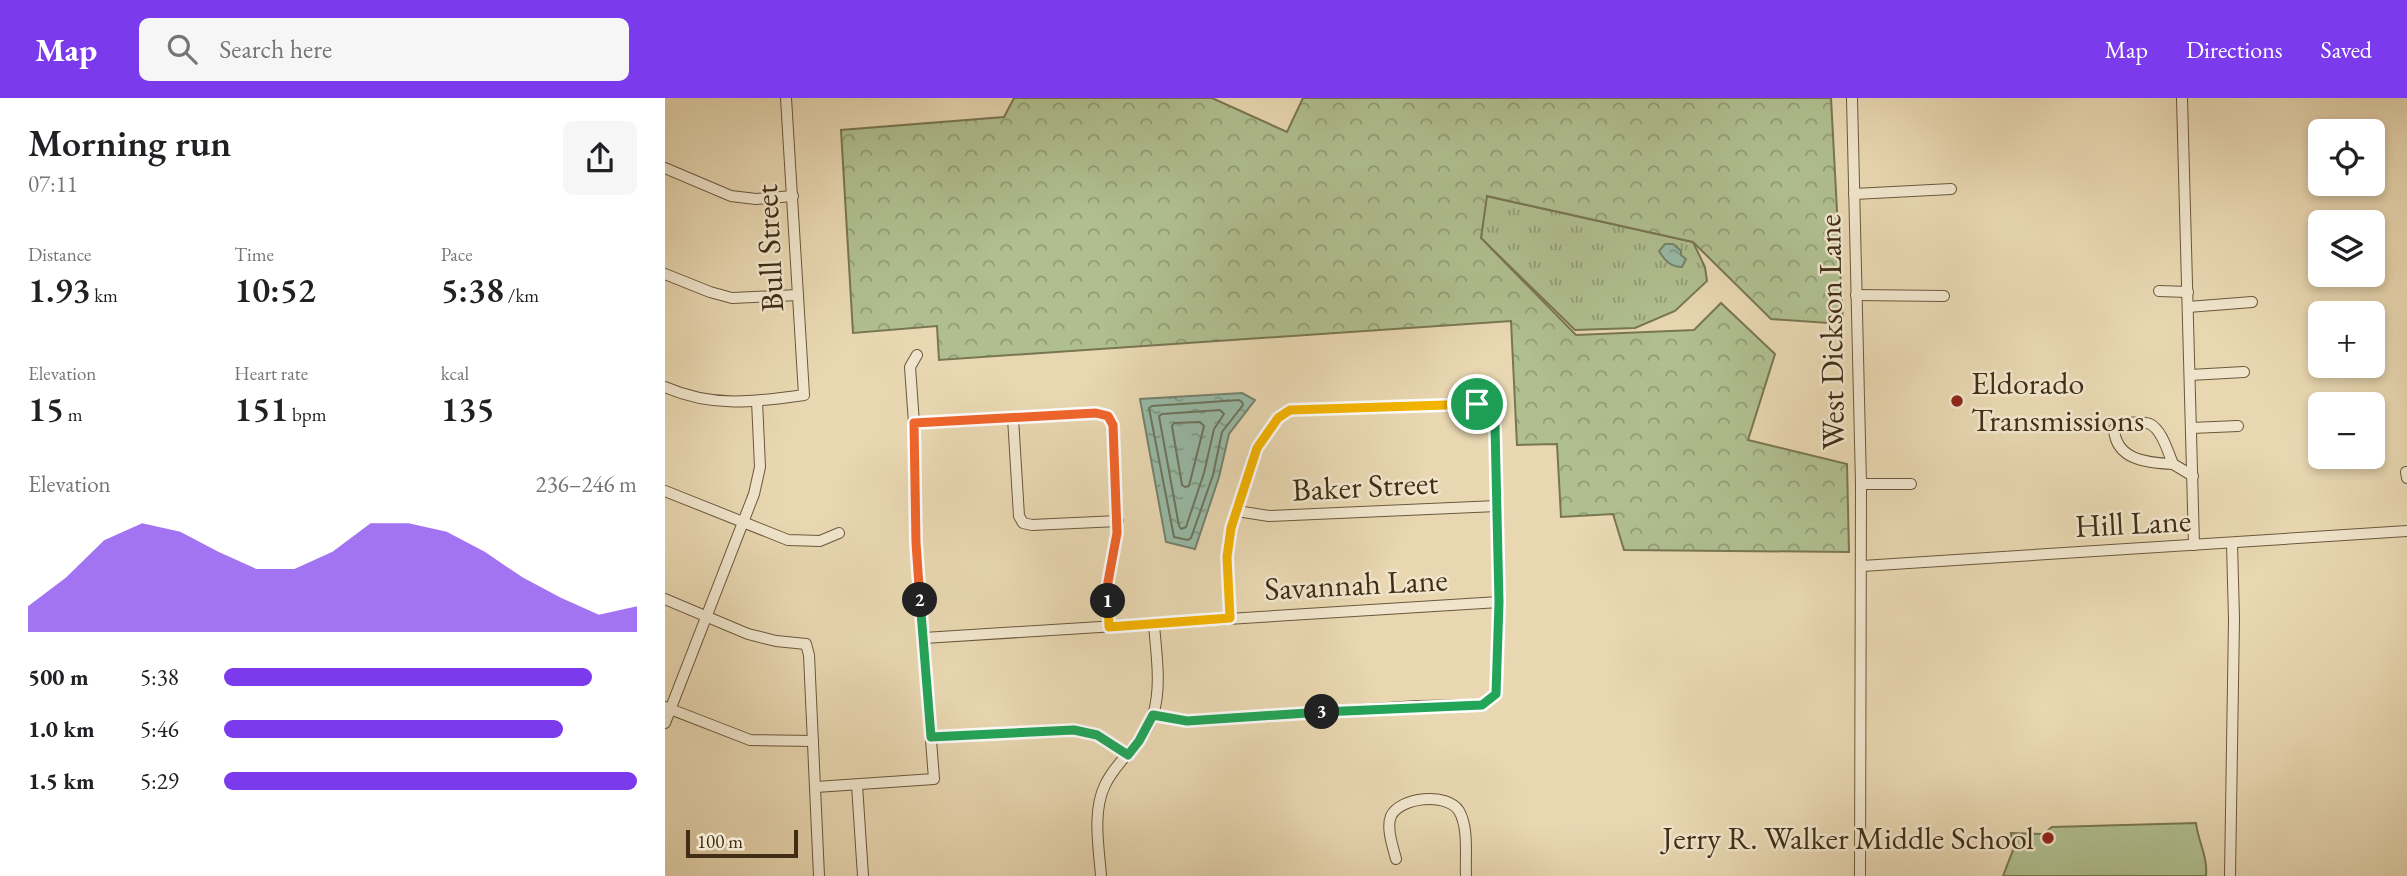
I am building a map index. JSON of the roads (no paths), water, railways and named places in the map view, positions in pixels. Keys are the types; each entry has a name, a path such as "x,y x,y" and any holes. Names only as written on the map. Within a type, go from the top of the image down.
{"street":[{"name":"Bull Street","path":"757,401 804,395 786,98"},
{"name":"West Dickson Lane","path":"1852,98 1862,566 1860,876"},
{"path":"2182,98 2194,545"},
{"path":"665,168 731,196 756,199 793,196"},
{"path":"1854,194 1951,189"},
{"path":"665,274 733,298 798,295"},
{"path":"2159,291 2188,292"},
{"path":"1856,295 1944,296"},
{"path":"2188,307 2252,302"},
{"path":"816,787 934,779 916,543 910,367 916,355"},
{"path":"2190,375 2244,372"},
{"path":"665,387 715,402 757,401 760,467 743,524 668,709 665,723"},
{"path":"1153,715 1187,721 1418,706 1482,705 1489,701 1496,694 1499,602 1495,426 1490,410 1477,404 1290,410 1278,418 1257,448 1231,528 1227,557 1230,618"},
{"path":"914,423 1096,413 1108,416 1113,425 1118,521 1108,582 1109,627"},
{"path":"1013,418 1019,516 1023,523 1032,525 1118,521"},
{"path":"2173,464 2166,446 2148,423 2121,423 2113,429 2118,448 2144,461 2173,464 2193,476"},
{"path":"2191,428 2238,426"},
{"path":"1861,484 1911,485"},
{"path":"665,491 788,540 820,541 839,533"},
{"name":"Baker Street","path":"1237,512 1269,516 1497,506"},
{"name":"Hill Lane","path":"1862,566 2407,531"},
{"path":"2229,876 2234,619 2232,544"},
{"path":"665,599 748,634 776,641 806,644 809,655 819,876"},
{"name":"Savannah Lane","path":"923,638 1499,602"},
{"path":"1101,876 1098,830 1099,805 1104,787 1139,741 1153,715 1158,691 1154,624"},
{"path":"668,709 750,740 813,741"},
{"path":"931,737 1074,730 1097,735 1128,755"},
{"path":"856,785 863,876"},
{"path":"1396,859 1390,829 1391,817 1397,808 1417,800 1447,800 1459,810 1464,827 1466,876"}],"water":[{"path":"1665,244 1673,244 1681,251 1681,255 1686,259 1682,267 1671,265 1664,258 1659,251"},
{"path":"1242,393 1255,400 1229,434 1219,477 1195,549 1166,542 1140,399"}],"place":[{"name":"Eldorado Transmissions","path":"1957,401"},
{"name":"Jerry R. Walker Middle School","path":"2048,838"}]}
